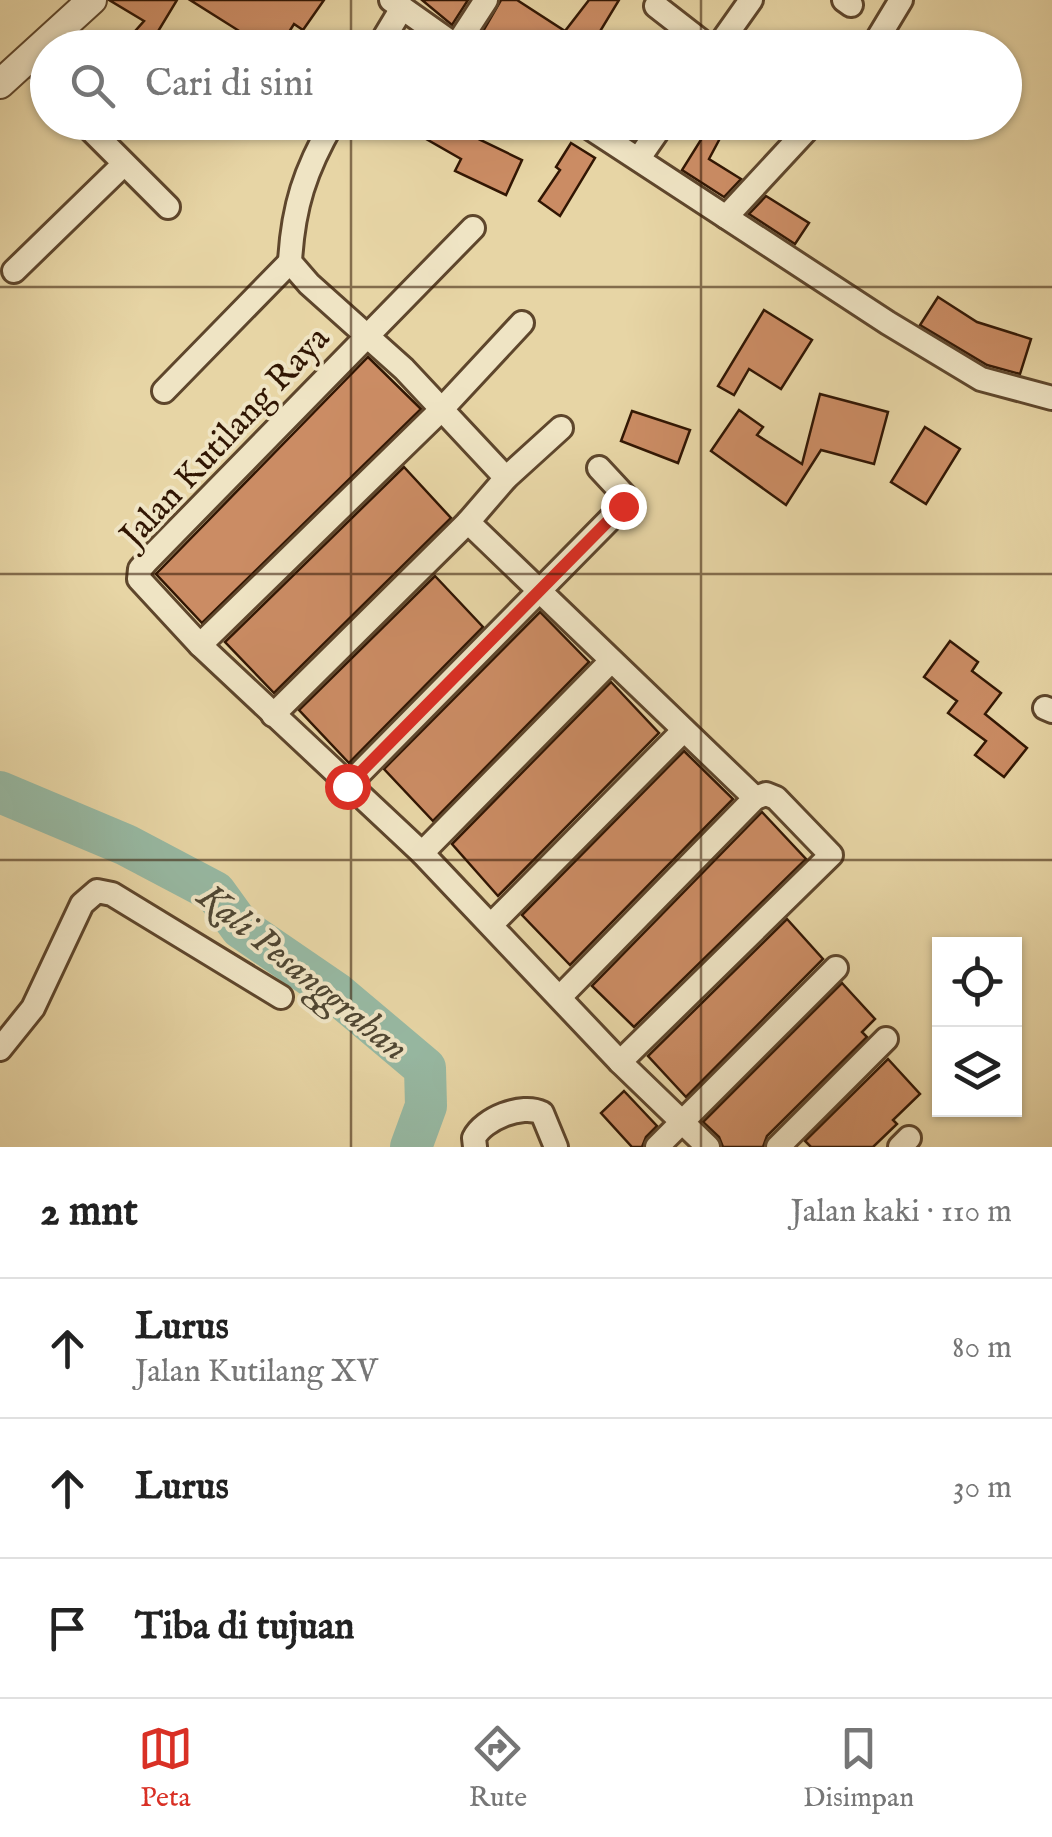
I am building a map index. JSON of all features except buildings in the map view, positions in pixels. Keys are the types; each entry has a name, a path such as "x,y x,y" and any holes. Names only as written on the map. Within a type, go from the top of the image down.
{"street":[{"path":"69,30 92,0"},
{"path":"468,30 486,0"},
{"path":"728,30 752,0"},
{"path":"883,30 902,0"},
{"path":"385,30 396,4 433,30"},
{"path":"656,6 689,30"},
{"path":"0,84 30,72"},
{"path":"101,140 168,207"},
{"path":"164,391 290,262 303,178 323,140"},
{"path":"610,140 981,380 1052,398"},
{"path":"640,158 652,140"},
{"path":"726,217 797,140"},
{"path":"14,271 124,164"},
{"name":"Jalan Kutilang Raya","path":"200,645 145,588 140,570 473,228"},
{"path":"290,262 309,284 368,335 506,478"},
{"path":"522,322 442,409 200,645 422,852 620,1062 708,1147"},
{"path":"273,716 468,522 506,478 561,428"},
{"path":"347,786 625,502 625,496 599,468"},
{"path":"468,522 755,798"},
{"path":"422,852 610,660"},
{"path":"492,924 683,731"},
{"path":"560,997 755,798 766,794 776,798 831,855 620,1062"},
{"path":"0,1049 33,1008 82,904 97,891 112,894 281,998"},
{"path":"657,1147 836,968"},
{"path":"778,1147 886,1039"},
{"path":"476,1147 474,1138 482,1125 524,1108 542,1112 556,1147"}],"waterway":[{"name":"Kali Pesanggrahan","path":"0,792 126,845 215,892 241,928 336,993 425,1068 426,1106 411,1147"}],"route":[{"path":"347,786 623,506"}]}
